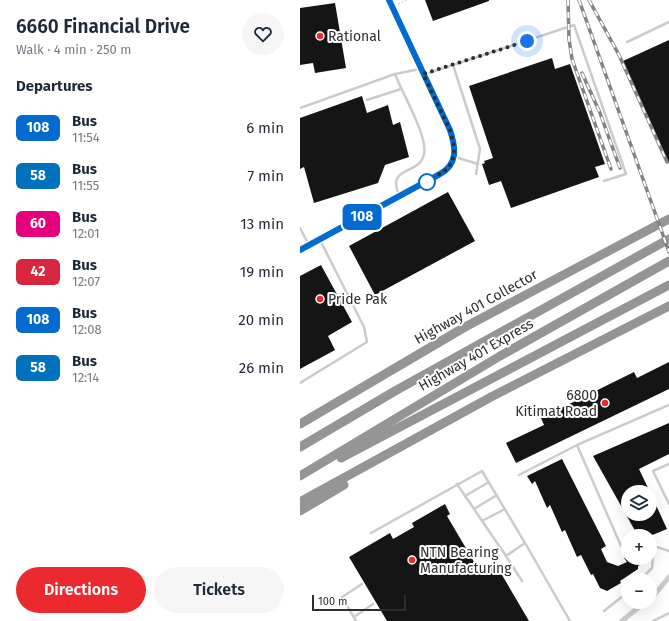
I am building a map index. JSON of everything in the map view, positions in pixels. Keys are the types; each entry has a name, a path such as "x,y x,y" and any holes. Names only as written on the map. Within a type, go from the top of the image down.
{"highway":[{"name":"Highway 401 Collector","path":"300,424 466,327 669,219"},
{"name":"Highway 401 Express","path":"300,447 395,391 669,239"},
{"name":"Highway 401 Express","path":"300,476 500,356 669,261"},
{"path":"300,480 666,286"},
{"path":"300,502 491,397 669,306"},
{"path":"300,511 491,397"}],"street":[{"path":"300,250 446,170 454,156 454,146 451,135 390,3"},
{"path":"657,592 669,577"},
{"path":"622,621 637,609"}],"lane":[{"path":"626,42 669,22"},
{"path":"300,108 395,74 422,72 453,65 574,25 626,174 604,180"},
{"path":"453,65 480,149 476,174"},
{"path":"395,74 424,142 424,155 418,164 398,176 395,180 396,189 400,196"},
{"path":"367,100 401,89"},
{"path":"454,156 478,164"},
{"path":"300,228 309,245"},
{"path":"300,383 367,342 364,327 320,239"},
{"path":"519,474 577,445 669,405"},
{"path":"577,445 621,546"},
{"path":"669,464 653,471 669,504"},
{"path":"371,533 482,471 570,621"},
{"path":"465,496 489,482"},
{"path":"458,484 522,581"},
{"path":"474,509 496,495"},
{"path":"482,521 505,508"},
{"path":"506,556 525,543"},
{"path":"657,547 669,552"},
{"path":"647,573 652,568 652,565"},
{"path":"356,621 342,597 362,584"},
{"path":"604,611 621,598"},
{"path":"354,616 373,604"},
{"path":"653,621 669,612"}],"path":[{"path":"390,3 407,0"}],"building":[{"path":"425,0 489,0 489,1 433,21"},
{"name":"Rational","path":"335,3 346,68 315,73 313,63 300,65 300,8"},
{"path":"669,40 669,164 623,61"},
{"path":"552,58 555,69 570,64 605,164 595,167 599,177 511,208 501,181 489,185 482,164 485,163 484,161 493,158 469,86"},
{"path":"362,96 367,113 388,105 393,125 400,122 409,157 385,165 378,183 314,203 304,167 300,169 300,118"},
{"path":"448,192 475,241 375,295 349,246"},
{"name":"Pride Pak","path":"321,265 352,322 328,336 335,350 300,369 300,276"},
{"name":"6800 Kitimat Road","path":"669,362 669,389 516,463 506,443 544,425 541,418 634,372 637,378"},
{"path":"669,423 669,454 639,469 647,485 621,485 621,506 593,456"},
{"path":"562,459 606,546 601,549 607,562 618,566 640,565 638,566 638,569 632,573 621,573 621,583 607,591 600,588 593,574 591,575 581,555 577,557 565,530 562,532 550,505 547,508 535,481 532,484 527,476"},
{"name":"NTN Bearing Manufacturing","path":"445,504 450,514 447,516 480,572 495,563 529,621 387,621 349,557 390,533 393,539 414,527 412,523"},
{"path":"657,507 667,529 657,533 657,529 634,529 630,521 657,521"}],"railway":[{"path":"568,0 569,39 572,59 611,169"},
{"path":"579,0 669,252"},
{"path":"589,0 619,55 667,162"},
{"path":"582,73 600,113 620,168"}],"bus line":[{"name":"108","path":"300,250 440,174 446,170 452,161 455,151 450,130 420,69 389,0"}],"place":[{"name":"Rational","path":"320,36"},
{"name":"Pride Pak","path":"320,299"},
{"name":"6800 Kitimat Road","path":"605,403"},
{"name":"NTN Bearing Manufacturing","path":"412,560"}],"route":[{"path":"427,182 446,170 452,161 455,151 450,130 423,74 527,41"}]}
